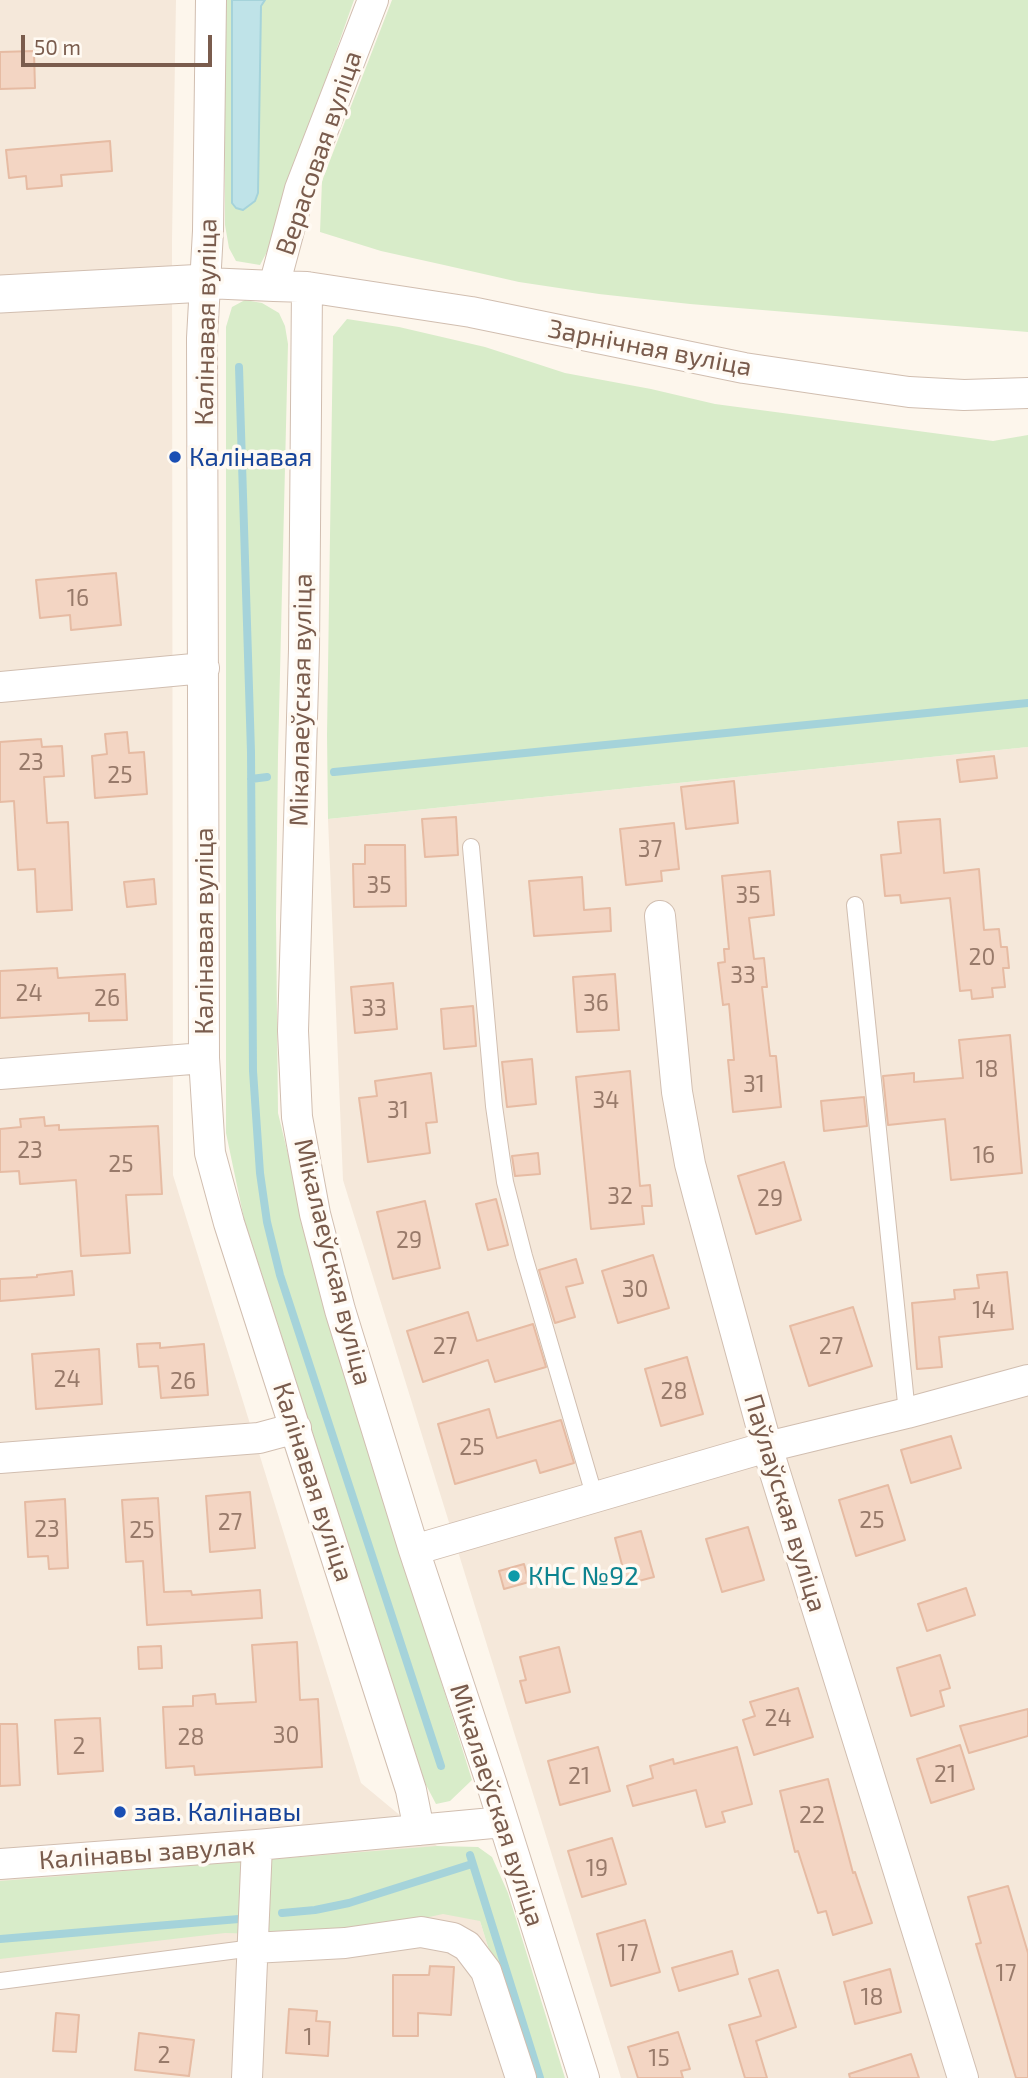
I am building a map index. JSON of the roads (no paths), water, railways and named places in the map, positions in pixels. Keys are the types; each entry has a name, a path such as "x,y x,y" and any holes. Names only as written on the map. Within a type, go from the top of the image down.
{"street":[{"name":"Калінавая вуліца","path":"211,0 206,283 202,338 204,1058 210,1153 229,1223 411,1790 419,1830"},
{"name":"Верасовая вуліца","path":"0,294 206,283 274,286 300,189 373,0"},
{"name":"Зарнічная вуліца","path":"274,286 307,287 471,312 744,368 832,382 964,395 1028,393"},
{"name":"Мікалаеўская вуліца","path":"307,287 304,649 293,1031 297,1117 304,1164 327,1260 414,1550 584,2078"},
{"path":"0,687 204,668"},
{"name":"Паўлаўская вуліца","path":"660,916 677,1093 690,1164 767,1447 963,2078"},
{"path":"0,1074 204,1058"},
{"path":"414,1550 767,1447 1028,1380"},
{"path":"0,1458 259,1438 296,1428"},
{"name":"Калінавы завулак","path":"0,1864 257,1845 503,1822"},
{"path":"247,2078 257,1845"},
{"path":"253,1948 345,1943 421,1932 453,1938 467,1946 486,1971 521,2078"}],"lane":[{"path":"471,847 494,1106 505,1182 595,1498"},
{"path":"855,905 906,1413"},
{"path":"0,1981 253,1948"}],"water":[{"path":"232,0 265,0 261,6 258,193 255,201 243,210 232,203"}],"waterway":[{"path":"239,367 251,752 253,1071 260,1173 267,1222 280,1275 441,1766"},
{"path":"334,772 1028,703"},
{"path":"251,779 267,777"},
{"path":"470,1855 540,2078"},
{"path":"282,1913 349,1903 472,1864"},
{"path":"0,1939 239,1919"}],"place":[{"name":"Калінавая","path":"175,457"},
{"name":"КНС №92","path":"514,1576"},
{"name":"зав. Калінавы","path":"120,1812"}]}
